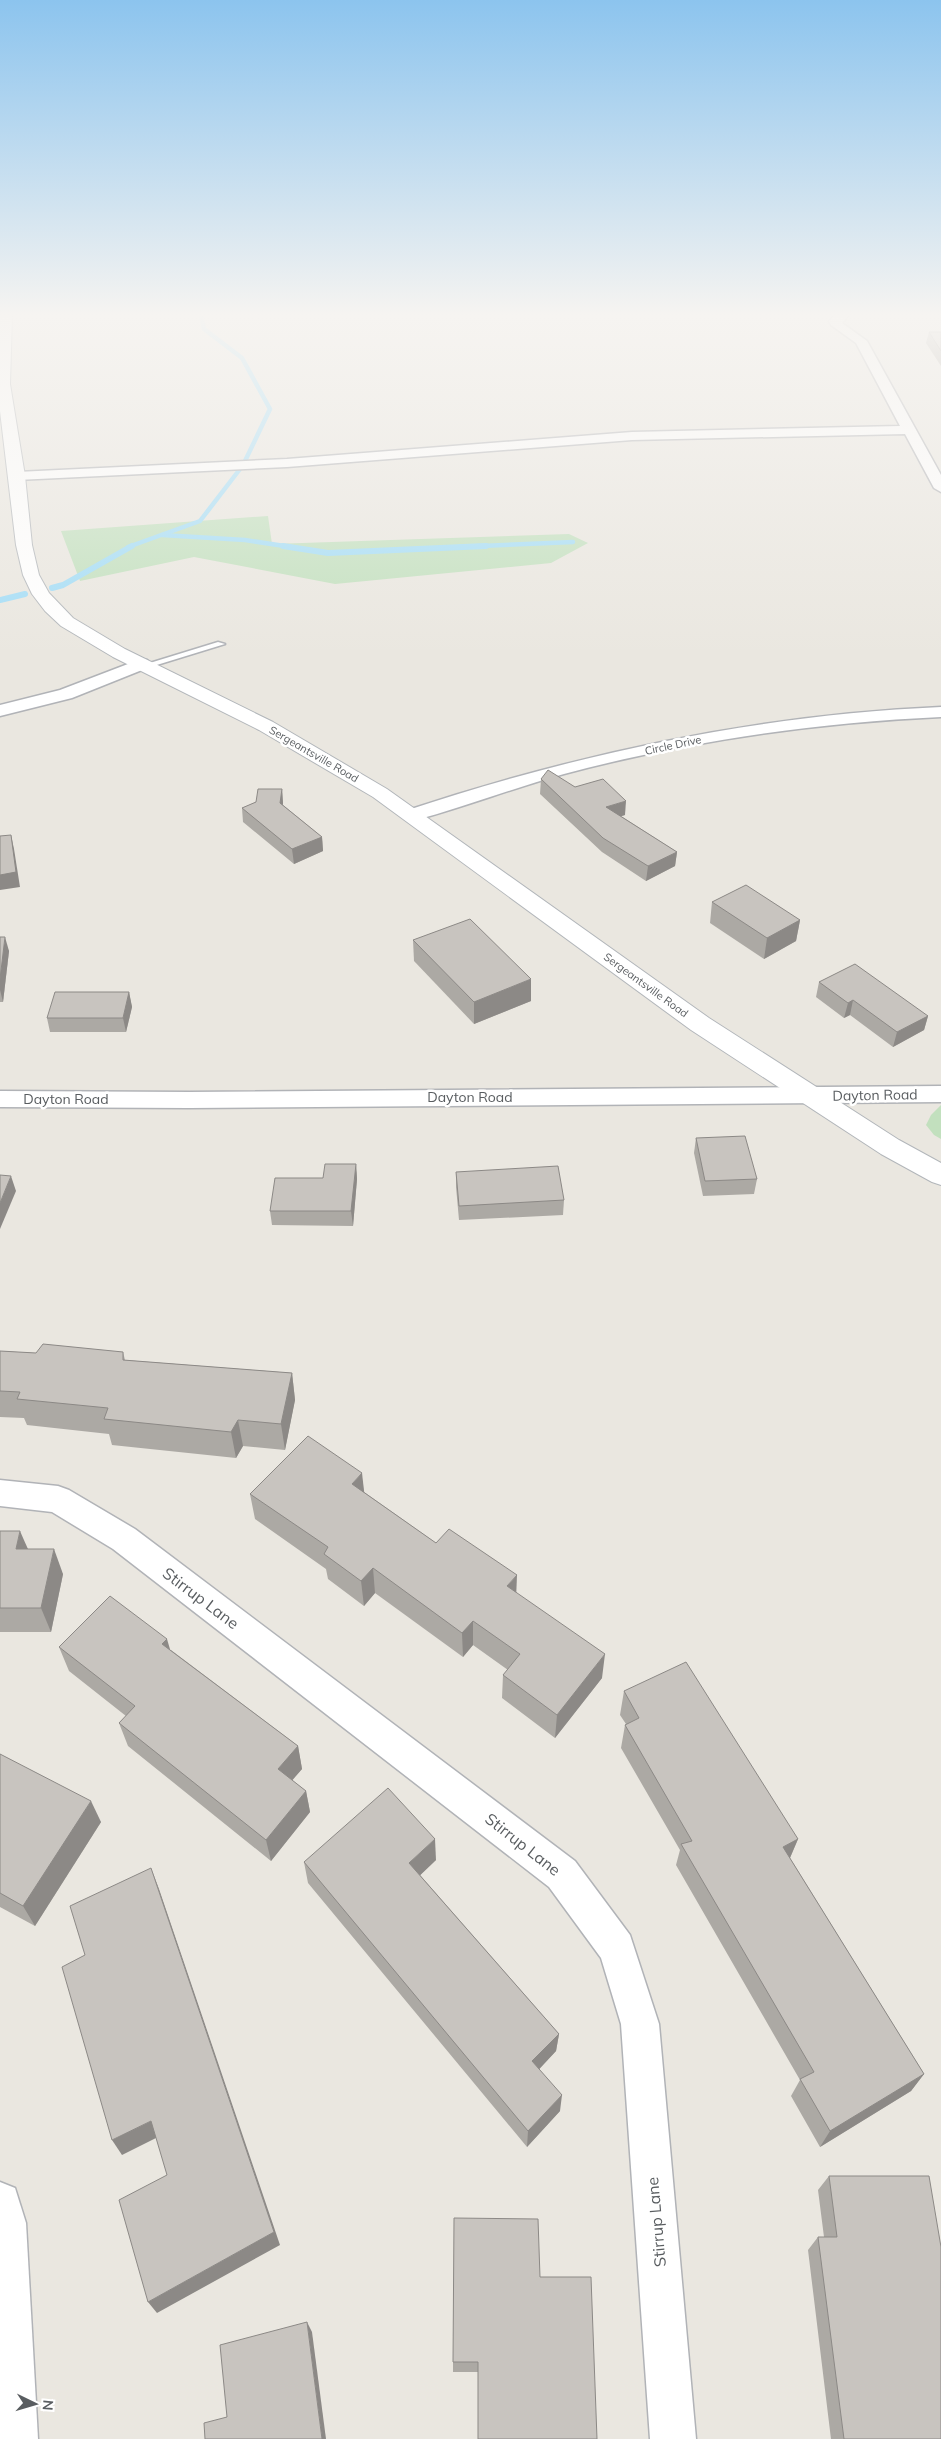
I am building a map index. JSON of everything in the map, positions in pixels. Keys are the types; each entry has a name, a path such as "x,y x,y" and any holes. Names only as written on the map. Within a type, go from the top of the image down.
{"main road":[{"name":"Sergeantsville Road","path":"6,429 17,476 27,561 40,594 67,622 112,649 266,726 341,768 412,815 700,1024 890,1147 941,1175"}],"street":[{"path":"17,476 287,463 632,436 909,430 941,488"},
{"path":"0,711 66,694 143,665"},
{"name":"Circle Drive","path":"412,815 502,785 667,745 804,722 941,712"},
{"name":"Dayton Road","path":"0,1099 190,1100 941,1094"},
{"name":"Stirrup Lane","path":"0,1493 58,1500 124,1539 562,1874 617,1948 640,2024 673,2439"},
{"path":"0,2202 5,2223 16,2439"}],"lane":[{"path":"143,665 221,644"}],"green space":[{"path":"268,516 272,544 569,534 588,543 551,563 335,584 194,557 80,581 61,531"},
{"path":"941,1105 941,1139 934,1135 926,1125 931,1115"}],"building":[{"path":"548,770 575,787 603,779 626,801 606,807 677,852 648,866 603,838 541,779"},
{"path":"258,789 282,789 280,803 322,837 292,849 242,808 256,802"},
{"path":"11,835 16,872 0,875 0,836"},
{"path":"746,885 800,920 767,938 712,902"},
{"path":"470,919 531,979 474,1002 413,940"},
{"path":"0,937 5,937 0,979"},
{"path":"855,964 928,1016 897,1032 853,1000 848,1003 819,982"},
{"path":"55,992 129,992 123,1018 47,1018"},
{"path":"745,1136 757,1179 705,1181 696,1138"},
{"path":"325,1164 356,1164 351,1211 270,1211 275,1178 323,1178"},
{"path":"558,1166 564,1200 459,1206 456,1172"},
{"path":"0,1175 11,1176 0,1203"},
{"path":"43,1344 123,1352 123,1360 292,1373 281,1424 238,1420 231,1432 104,1419 108,1408 17,1399 20,1392 0,1391 0,1351 36,1353"},
{"path":"308,1436 362,1473 352,1484 436,1543 449,1529 517,1575 507,1586 605,1654 557,1715 503,1675 520,1654 473,1621 462,1633 373,1568 361,1581 324,1554 328,1547 250,1494"},
{"path":"0,1531 20,1531 16,1549 54,1549 41,1608 0,1608"},
{"path":"110,1596 167,1639 162,1644 298,1746 278,1769 306,1791 266,1840 119,1723 135,1706 59,1647"},
{"path":"686,1662 798,1839 783,1847 924,2074 830,2131 800,2079 814,2072 681,1844 692,1841 625,1725 639,1718 624,1691"},
{"path":"0,1754 91,1801 23,1906 0,1893"},
{"path":"388,1788 435,1839 409,1863 559,2034 532,2061 562,2095 528,2131 304,1862"},
{"path":"151,1868 274,2232 148,2302 119,2200 167,2175 151,2121 112,2140 62,1967 85,1955 70,1906"},
{"path":"829,2176 929,2176 941,2247 941,2439 844,2439 818,2237 837,2237"},
{"path":"454,2218 538,2219 540,2277 591,2277 597,2439 478,2439 478,2362 453,2362"},
{"path":"307,2322 322,2439 205,2439 204,2423 227,2417 220,2345"}],"waterway":[{"path":"245,461 260,429"},
{"path":"128,547 200,521 240,469"},
{"path":"162,535 245,540 291,547"},
{"path":"458,547 573,542"},
{"path":"52,588 63,585 132,546"},
{"path":"283,546 328,553 486,546"},
{"path":"0,600 25,594"}]}
